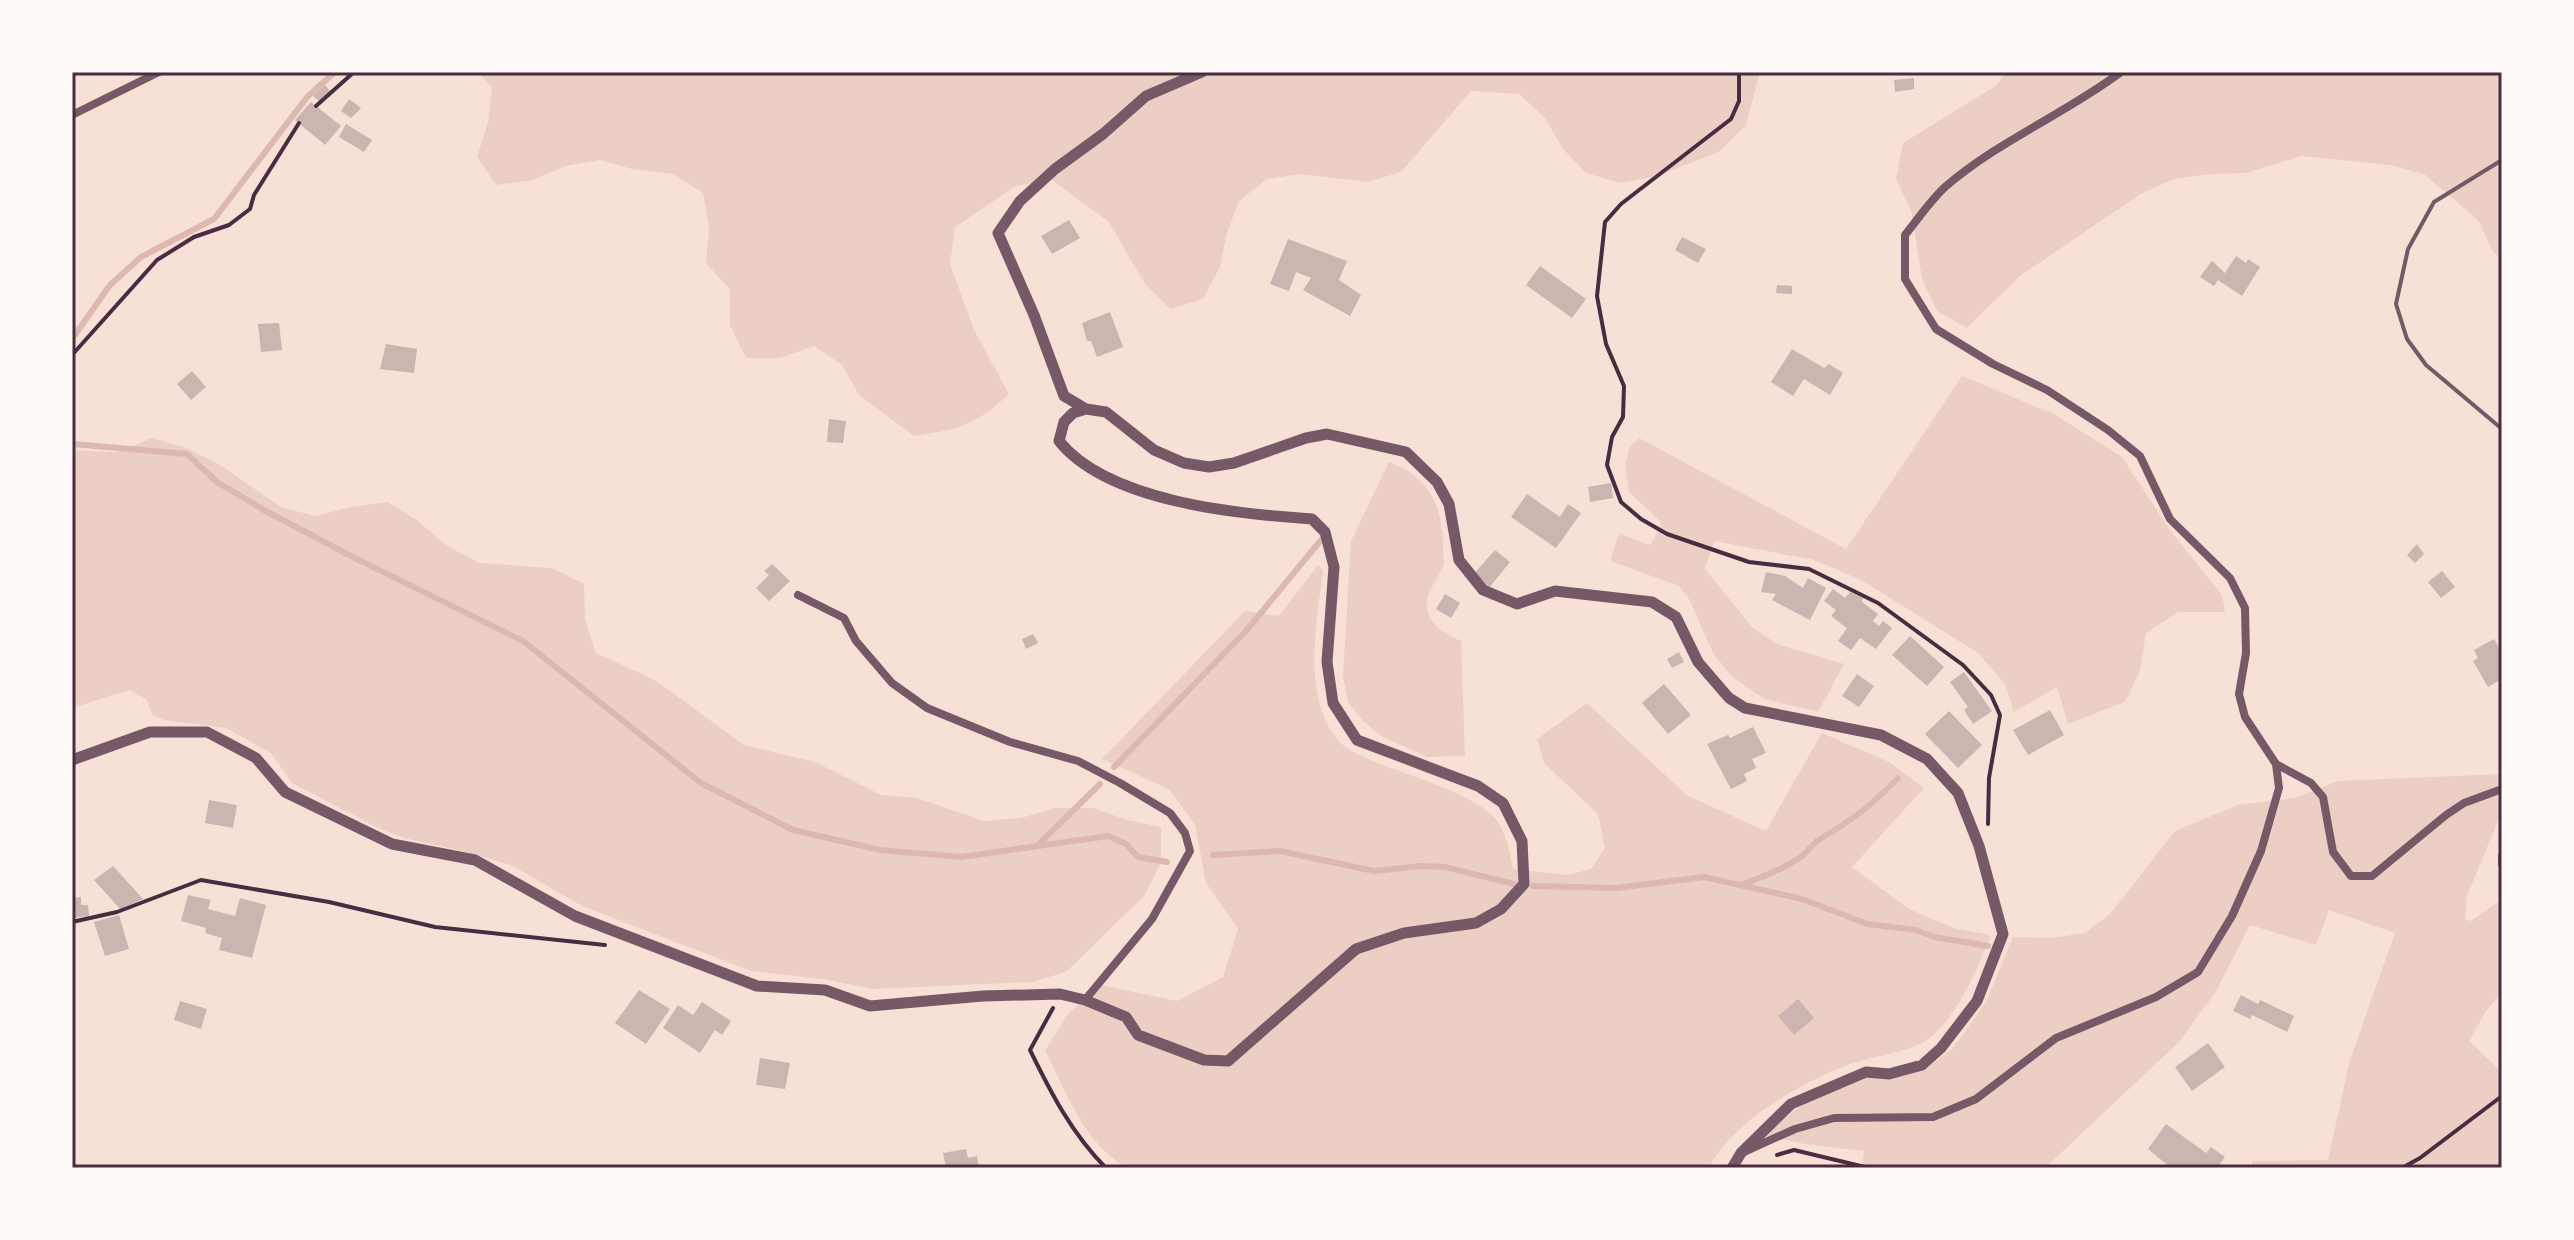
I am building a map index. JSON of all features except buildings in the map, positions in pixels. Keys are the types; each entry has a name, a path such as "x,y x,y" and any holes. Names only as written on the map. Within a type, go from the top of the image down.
{"street":[{"path":"72,115 159,72"},
{"path":"1202,72 1146,96 1020,201 998,233 1034,315 1064,396 1086,409 1106,412 1154,450 1184,463 1209,467 1234,463 1306,438 1327,434 1406,452 1437,482 1449,504 1459,560 1483,590 1517,604 1555,591 1652,602 1676,617 1698,662 1729,698 1745,708 1881,735 1927,759 1958,793 1979,846 2003,934 1977,1001 1941,1048 1922,1065 1889,1074 1866,1072 1791,1104 1741,1153 1732,1168"},
{"path":"1741,1153 1795,1129 1834,1118 1933,1117 1976,1099 2056,1038 2156,997 2198,972 2232,916 2261,851 2279,788 2276,764 2245,717 2239,694 2246,653 2245,608 2230,578 2170,519 2140,456 2108,430 2047,390 1993,364 1936,329 1905,279 1905,235 1943,189 1989,155 2093,93 2121,72"},
{"path":"72,760 150,732 207,732 256,758 285,792 392,844 475,860 575,916 757,986 825,990 870,1006 983,996 1060,994 1085,1000 1126,1017 1138,1035 1204,1060 1228,1061 1356,949 1404,933 1476,923 1501,909 1524,884 1522,841 1503,803 1478,786 1357,740 1333,703 1327,662 1334,567 1325,532 1312,519 1235,513 1135,489 1073,459 1059,441 1064,422 1073,413 1086,409"},
{"path":"798,595 844,618 856,641 892,683 927,708 1010,742 1078,761 1170,813 1185,833 1190,851 1152,919 1085,1000"},
{"path":"2276,764 2311,783 2323,797 2333,852 2351,876 2372,876 2446,815 2464,803 2502,789"},
{"path":"2502,856 2502,864"}],"lane":[{"path":"2502,160 2434,202 2408,249 2396,304 2407,339 2426,365 2502,429"}],"path":[{"path":"316,106 354,72"},
{"path":"1739,72 1739,101 1731,119 1621,204 1605,222 1597,296 1606,344 1624,386 1623,417 1612,437 1607,465 1621,502 1641,519 1667,534 1749,562 1809,569 1878,603 1963,665 1991,695 2000,715 1989,778 1987,833"},
{"path":"72,355 157,260 194,237 229,225 250,209 254,195 299,123"},
{"path":"72,922 117,912 201,880 329,902 435,927 608,945"},
{"path":"1060,994 1030,1050 1052,1096 1083,1145 1106,1168"},
{"path":"2402,1168 2420,1158 2502,1096"},
{"path":"1767,1157 1794,1150 1869,1168"}],"shaded area":[{"path":"478,72 1760,72 1746,125 1719,152 1654,177 1620,183 1586,173 1563,149 1545,118 1519,94 1471,91 1401,172 1368,182 1300,174 1267,179 1239,201 1227,233 1220,267 1203,299 1170,309 1145,284 1109,222 1052,180 1016,186 955,227 950,264 974,330 1009,394 976,420 944,431 914,436 859,395 842,365 814,346 780,358 746,358 730,325 730,290 706,263 709,228 703,193 673,174 632,169 599,160 565,166 533,180 496,185 477,157 488,122 492,88"},
{"path":"2005,72 2502,72 2502,259 2493,252 2478,220 2424,174 2390,165 2302,156 2246,173 2175,179 2142,193 2020,276 1967,328 1937,311 1922,279 1911,210 1896,179 1903,143 1997,85"},
{"path":"1962,376 2054,414 2122,457 2170,530 2222,595 2225,612 2178,612 2146,633 2140,671 2125,702 2068,724 2057,687 2014,712 2005,684 1978,653 1861,580 1814,560 1714,541 1705,569 1752,627 1777,644 1844,664 1818,712 1764,699 1731,676 1713,653 1689,599 1679,586 1610,561 1619,533 1650,545 1662,523 1629,492 1625,465 1630,446 1639,438 1846,549"},
{"path":"152,438 187,448 220,465 281,507 315,516 388,502 418,521 446,545 479,563 552,568 584,584 585,620 596,653 655,680 744,745 815,762 881,795 917,798 984,821 1021,818 1055,808 1093,808 1127,820 1161,827 1161,863 1144,896 1066,972 1032,982 873,989 823,979 751,971 582,906 513,866 404,838 378,828 292,783 271,753 226,728 164,720 152,715 147,700 130,690 72,708 72,450 117,452"},
{"path":"1389,462 1423,483 1439,515 1444,562 1430,590 1427,608 1435,625 1461,641 1465,756 1427,757 1381,736 1363,721 1348,702 1343,676 1351,541"},
{"path":"1318,565 1323,570 1314,657 1315,679 1325,720 1336,738 1361,756 1443,787 1489,812 1504,833 1513,869 1568,875 1591,869 1605,848 1598,814 1544,763 1537,739 1587,703 1688,796 1766,831 1822,733 1889,762 1924,788 1852,867 1909,909 1954,928 1991,935 1955,1009 1945,1023 1922,1043 1843,1067 1776,1101 1737,1132 1709,1168 1128,1168 1113,1158 1088,1132 1045,1051 1068,1014 1100,985 1177,1001 1223,977 1238,929 1206,883 1195,825 1169,789 1102,759 1245,611 1279,616"},
{"path":"2502,774 2502,811 2467,896 2465,919 2471,921 2502,899 2502,992 2486,1011 2469,1041 2502,1072 2502,1168 2252,1168 2252,1161 2328,1160 2349,1063 2395,933 2329,910 2316,945 2250,925 2215,993 2179,1042 2045,1168 1862,1168 1864,1151 1766,1136 1807,1101 1864,1076 1898,1077 1927,1068 1952,1049 1986,1002 2013,937 2052,938 2085,933 2111,913 2175,831 2238,805 2295,798 2338,781"}],"waterway":[{"path":"72,339 110,285 141,257 214,219 308,96 335,72"},
{"path":"72,444 187,454 217,482 264,510 523,641 701,783 793,830 880,850 961,857 1108,836 1126,844 1138,857 1167,862"},
{"path":"1114,767 1246,631 1321,540"},
{"path":"1741,885 1795,861 1818,841 1862,812 1898,778"},
{"path":"1039,844 1100,784"},
{"path":"1213,855 1280,851 1374,871 1420,866 1445,867 1514,884"},
{"path":"1533,886 1616,888 1704,877 1802,899 1867,924 1916,930 1934,937 1988,946"}]}
